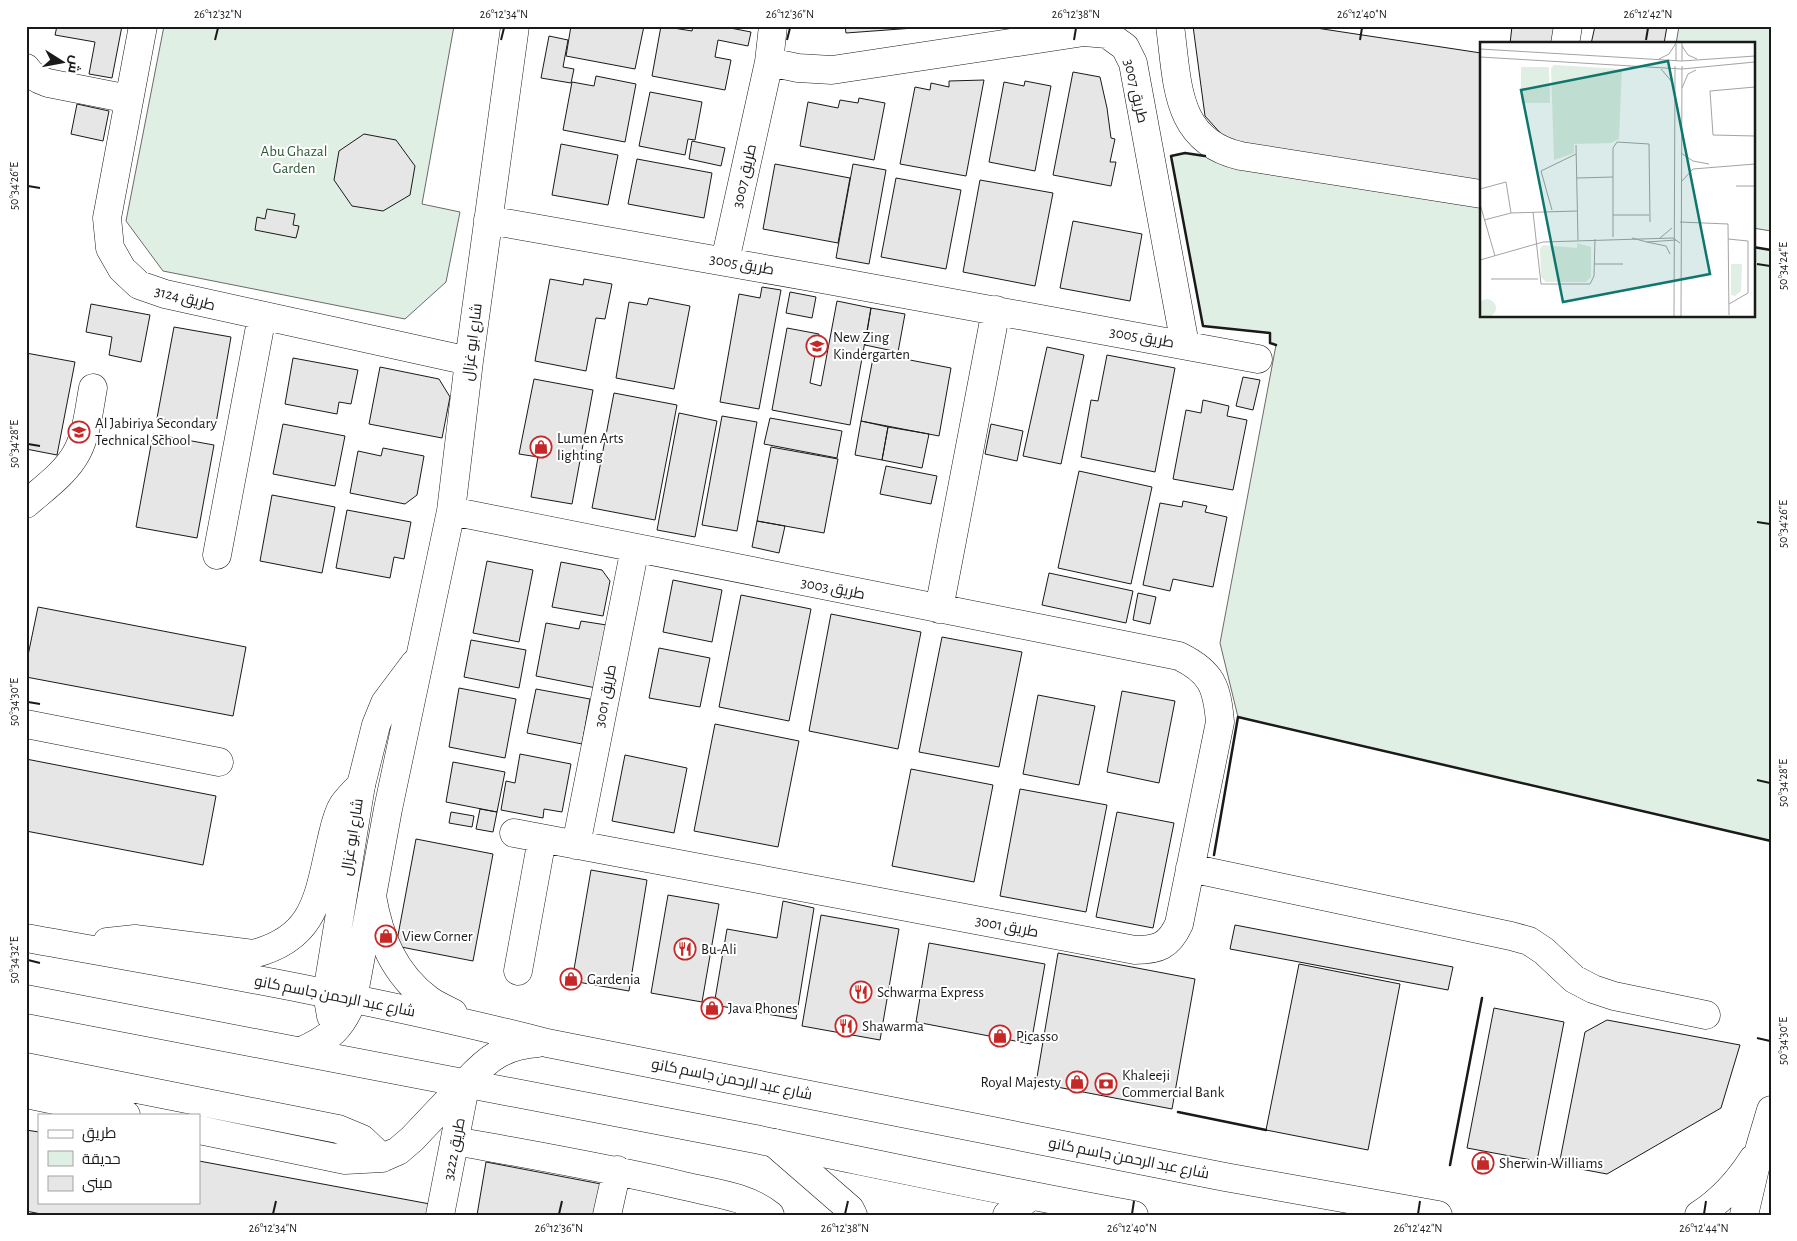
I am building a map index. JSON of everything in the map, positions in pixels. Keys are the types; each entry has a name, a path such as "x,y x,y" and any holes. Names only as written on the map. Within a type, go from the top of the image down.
{"street":[{"name":"طريق 3124","path":"143,26 107,218 110,248 122,269 139,285 165,294 469,361"},
{"name":"شارع ابو غزال","path":"301,1051 321,1042 336,1030 347,1016 353,999 388,809 451,511 469,361 515,26"},
{"name":"طريق 3007","path":"725,262 769,62 772,26"},
{"path":"1170,26 1180,98 1184,112 1201,137 1213,146 1226,153 1241,156 1480,194"},
{"path":"1565,42 1568,26"},
{"name":"طريق 3007","path":"769,62 798,68 832,70 1084,32 1107,34 1125,48 1133,64 1186,346"},
{"path":"26,68 38,79 48,84 129,99"},
{"name":"طريق 3005","path":"488,220 996,310 1258,359"},
{"path":"938,609 996,310"},
{"path":"217,555 262,316"},
{"path":"26,504 66,468 77,452 84,434 93,388"},
{"name":"طريق 3003","path":"451,511 1179,656 1195,664 1209,678"},
{"name":"طريق 3001","path":"576,845 635,548"},
{"name":"شارع ابو غزال","path":"360,1062 336,1030 326,994 361,786 376,725 386,703 420,656"},
{"name":"طريق 3001","path":"514,833 1135,950 1151,950 1162,946 1174,936 1179,924 1220,722 1218,698 1209,678"},
{"path":"26,724 218,762"},
{"path":"86,948 118,940 135,939 253,954 271,949 287,941 300,929 311,914 318,898 336,821 342,807 361,786"},
{"path":"518,971 542,839"},
{"path":"1190,868 1511,936 1528,941 1544,951 1574,979 1593,989 1614,996 1706,1015"},
{"path":"372,896 376,920 384,944 396,965 411,984 430,1001 479,1025"},
{"name":"شارع عبد الرحمن جاسم كانو","path":"26,938 353,999 479,1025 547,1043 1206,1173 1438,1215"},
{"path":"26,999 466,1082 1134,1215"},
{"path":"200,1130 344,1160 382,1158 398,1151 412,1139 482,1065 501,1052 523,1044 547,1043"},
{"path":"26,1067 338,1128 362,1139 382,1158"},
{"name":"طريق 3222","path":"440,1215 466,1082"},
{"path":"26,1094 121,1114"},
{"path":"1744,1215 1771,1110"},
{"path":"455,1141 617,1170 741,1199 763,1209 770,1215"},
{"path":"774,1143 850,1209 853,1215"},
{"path":"1699,1215 1715,1204 1741,1178 1760,1147"},
{"path":"607,1215 617,1170"},
{"path":"1008,1215 1031,1196"}],"green space":[{"name":"Abu Ghazal Garden","path":"164,26 454,26 422,204 460,212 446,282 405,319 163,271 126,221"},
{"path":"1679,26 1771,26 1771,231 1754,228 1754,42 1676,42"},
{"path":"1185,153 1480,202 1480,318 1754,318 1754,247 1771,250 1771,841 1238,717 1220,643 1276,345 1270,343 1270,333 1203,326 1171,156"}],"building":[{"path":"57,26 122,26 112,78 89,74 95,42 55,35"},
{"path":"571,26 644,26 635,69 566,56"},
{"path":"661,26 692,31 693,26 720,26 751,32 748,46 718,40 715,57 731,60 725,90 652,76"},
{"path":"845,26 914,26 914,28 846,33"},
{"path":"1193,26 1303,26 1480,53 1480,183 1232,146 1205,116"},
{"path":"1512,26 1558,26 1555,42 1510,42"},
{"path":"1595,26 1667,26 1664,42 1591,42"},
{"path":"549,36 568,40 563,67 574,69 571,83 541,78"},
{"path":"1073,72 1100,77 1111,138 1115,139 1110,162 1116,162 1111,186 1053,175"},
{"path":"596,76 636,84 625,142 563,130 572,82 594,86"},
{"path":"984,80 966,176 900,164 915,87 930,90 931,83 949,87 949,81"},
{"path":"1025,81 1051,86 1035,171 989,162 1004,82 1024,86"},
{"path":"650,92 702,102 695,140 688,139 685,155 639,146"},
{"path":"859,98 885,103 874,160 800,146 808,102 838,108 840,100 858,103"},
{"path":"77,104 109,111 103,141 71,134"},
{"path":"364,134 396,140 415,166 410,195 383,211 352,206 334,180 339,151"},
{"path":"692,141 725,148 721,166 689,159"},
{"path":"561,144 618,155 608,205 552,195"},
{"path":"637,159 712,173 704,218 628,204"},
{"path":"775,164 850,178 838,243 763,229"},
{"path":"853,164 886,170 869,264 836,258"},
{"path":"896,178 961,190 946,269 881,257"},
{"path":"980,180 1053,193 1035,286 963,272"},
{"path":"267,209 295,214 293,225 299,226 296,238 255,230 257,217 265,219"},
{"path":"1073,221 1142,234 1130,301 1060,288"},
{"path":"550,279 583,285 584,279 612,284 605,319 596,318 586,371 535,361"},
{"path":"762,287 781,290 759,409 720,402 739,294 760,298"},
{"path":"790,292 816,297 812,318 786,313"},
{"path":"649,298 690,306 674,389 616,378 629,302 647,305"},
{"path":"837,301 871,308 850,425 772,410 787,328 819,334 810,383 821,386"},
{"path":"91,304 150,315 141,362 109,355 112,337 86,332"},
{"path":"871,308 905,314 898,352 865,345"},
{"path":"174,327 231,337 215,429 157,418"},
{"path":"1047,347 1084,355 1061,464 1023,456"},
{"path":"26,353 75,362 57,455 26,449"},
{"path":"874,353 951,368 939,436 861,421"},
{"path":"1107,355 1175,368 1155,472 1081,457 1091,400 1098,401"},
{"path":"293,358 358,370 351,404 339,402 337,414 285,404"},
{"path":"380,367 439,379 450,397 442,438 369,424"},
{"path":"1243,377 1260,380 1253,410 1236,406"},
{"path":"534,379 593,390 572,504 531,497 538,457 519,454"},
{"path":"614,393 677,405 655,520 592,508"},
{"path":"1203,400 1229,406 1227,416 1247,420 1233,490 1173,479 1186,410 1201,413"},
{"path":"679,413 717,421 695,537 657,530"},
{"path":"722,416 757,422 737,531 702,525"},
{"path":"770,418 842,431 837,458 764,444"},
{"path":"861,421 888,427 882,460 855,455"},
{"path":"283,424 345,436 335,486 273,474"},
{"path":"991,424 1023,431 1017,461 985,454"},
{"path":"888,427 929,434 922,468 882,460"},
{"path":"153,434 214,445 197,538 136,527"},
{"path":"771,447 838,459 824,533 757,521"},
{"path":"383,448 424,456 417,495 405,504 350,493 358,451 381,456"},
{"path":"886,466 937,476 931,504 880,494"},
{"path":"1079,471 1152,487 1131,584 1058,568"},
{"path":"272,495 335,507 322,573 260,561"},
{"path":"1183,501 1207,506 1205,512 1227,517 1213,587 1173,579 1170,591 1143,585 1160,503 1182,507"},
{"path":"347,510 411,522 404,559 394,557 390,578 336,568"},
{"path":"757,521 785,526 779,553 752,547"},
{"path":"487,561 533,570 519,642 473,633"},
{"path":"561,562 602,570 610,581 603,616 552,607"},
{"path":"1049,573 1133,591 1126,623 1042,605"},
{"path":"673,580 722,590 712,642 663,632"},
{"path":"1138,593 1156,597 1150,624 1133,620"},
{"path":"741,595 811,609 789,721 719,707"},
{"path":"38,607 246,647 233,716 26,677 26,665"},
{"path":"831,614 921,632 898,749 809,731"},
{"path":"581,621 613,626 601,689 536,676 546,623 579,629"},
{"path":"942,637 1022,652 999,767 919,752"},
{"path":"471,640 526,650 519,688 464,677"},
{"path":"659,648 710,658 700,707 649,698"},
{"path":"459,688 516,699 505,758 449,747"},
{"path":"536,689 590,699 582,744 527,733"},
{"path":"1122,691 1175,701 1159,783 1107,772"},
{"path":"1038,695 1095,706 1079,785 1023,774"},
{"path":"715,724 799,741 778,847 694,831"},
{"path":"520,754 571,764 562,812 544,809 543,818 501,810 506,781 515,783"},
{"path":"625,755 687,768 674,833 612,821"},
{"path":"26,759 216,796 203,865 26,831"},
{"path":"453,762 505,772 497,812 446,802"},
{"path":"911,769 993,785 974,882 892,866"},
{"path":"1020,789 1107,805 1086,912 1000,896"},
{"path":"480,809 497,812 493,832 476,829"},
{"path":"451,812 474,816 472,827 449,823"},
{"path":"1117,812 1174,823 1153,928 1096,917"},
{"path":"416,839 493,854 473,961 396,946"},
{"path":"591,870 647,880 629,991 572,981"},
{"name":"Bu-Ali","path":"668,895 719,904 702,1002 651,993"},
{"path":"783,901 814,908 796,1019 714,1005 727,929 777,938"},
{"path":"821,915 899,929 880,1040 802,1026"},
{"path":"1235,925 1453,967 1448,990 1230,949"},
{"path":"929,943 1045,964 1031,1044 916,1022"},
{"path":"1058,953 1195,979 1172,1109 1036,1083"},
{"path":"1299,964 1400,984 1368,1150 1266,1130"},
{"path":"1494,1008 1564,1022 1537,1161 1467,1148"},
{"path":"1607,1020 1740,1045 1721,1108 1607,1174 1559,1165 1585,1032"},
{"path":"26,1130 38,1132 38,1204 200,1204 200,1161 430,1204 428,1215 46,1215 26,1211"},
{"path":"486,1162 601,1184 595,1215 477,1215"}],"wall":[{"path":"1205,156 1185,153 1171,156 1203,326 1270,333 1270,343 1276,345"},
{"path":"1754,247 1771,250"},
{"path":"1214,855 1238,717 1771,841"},
{"path":"1450,1165 1482,998"},
{"path":"1178,1112 1266,1130"}],"place":[{"name":"New Zing Kindergarten","path":"817,346"},
{"name":"Al Jabiriya Secondary Technical School","path":"79,432"},
{"name":"Lumen Arts lighting","path":"541,447"},
{"name":"View Corner","path":"386,936"},
{"name":"Bu-Ali","path":"685,949"},
{"name":"Gardenia","path":"571,979"},
{"name":"Schwarma Express","path":"861,992"},
{"name":"Java Phones","path":"712,1008"},
{"name":"Shawarma","path":"846,1026"},
{"name":"Picasso","path":"1000,1036"},
{"name":"Royal Majesty","path":"1077,1082"},
{"name":"Khaleeji Commercial Bank","path":"1106,1084"},
{"name":"Sherwin-Williams","path":"1483,1163"}]}
